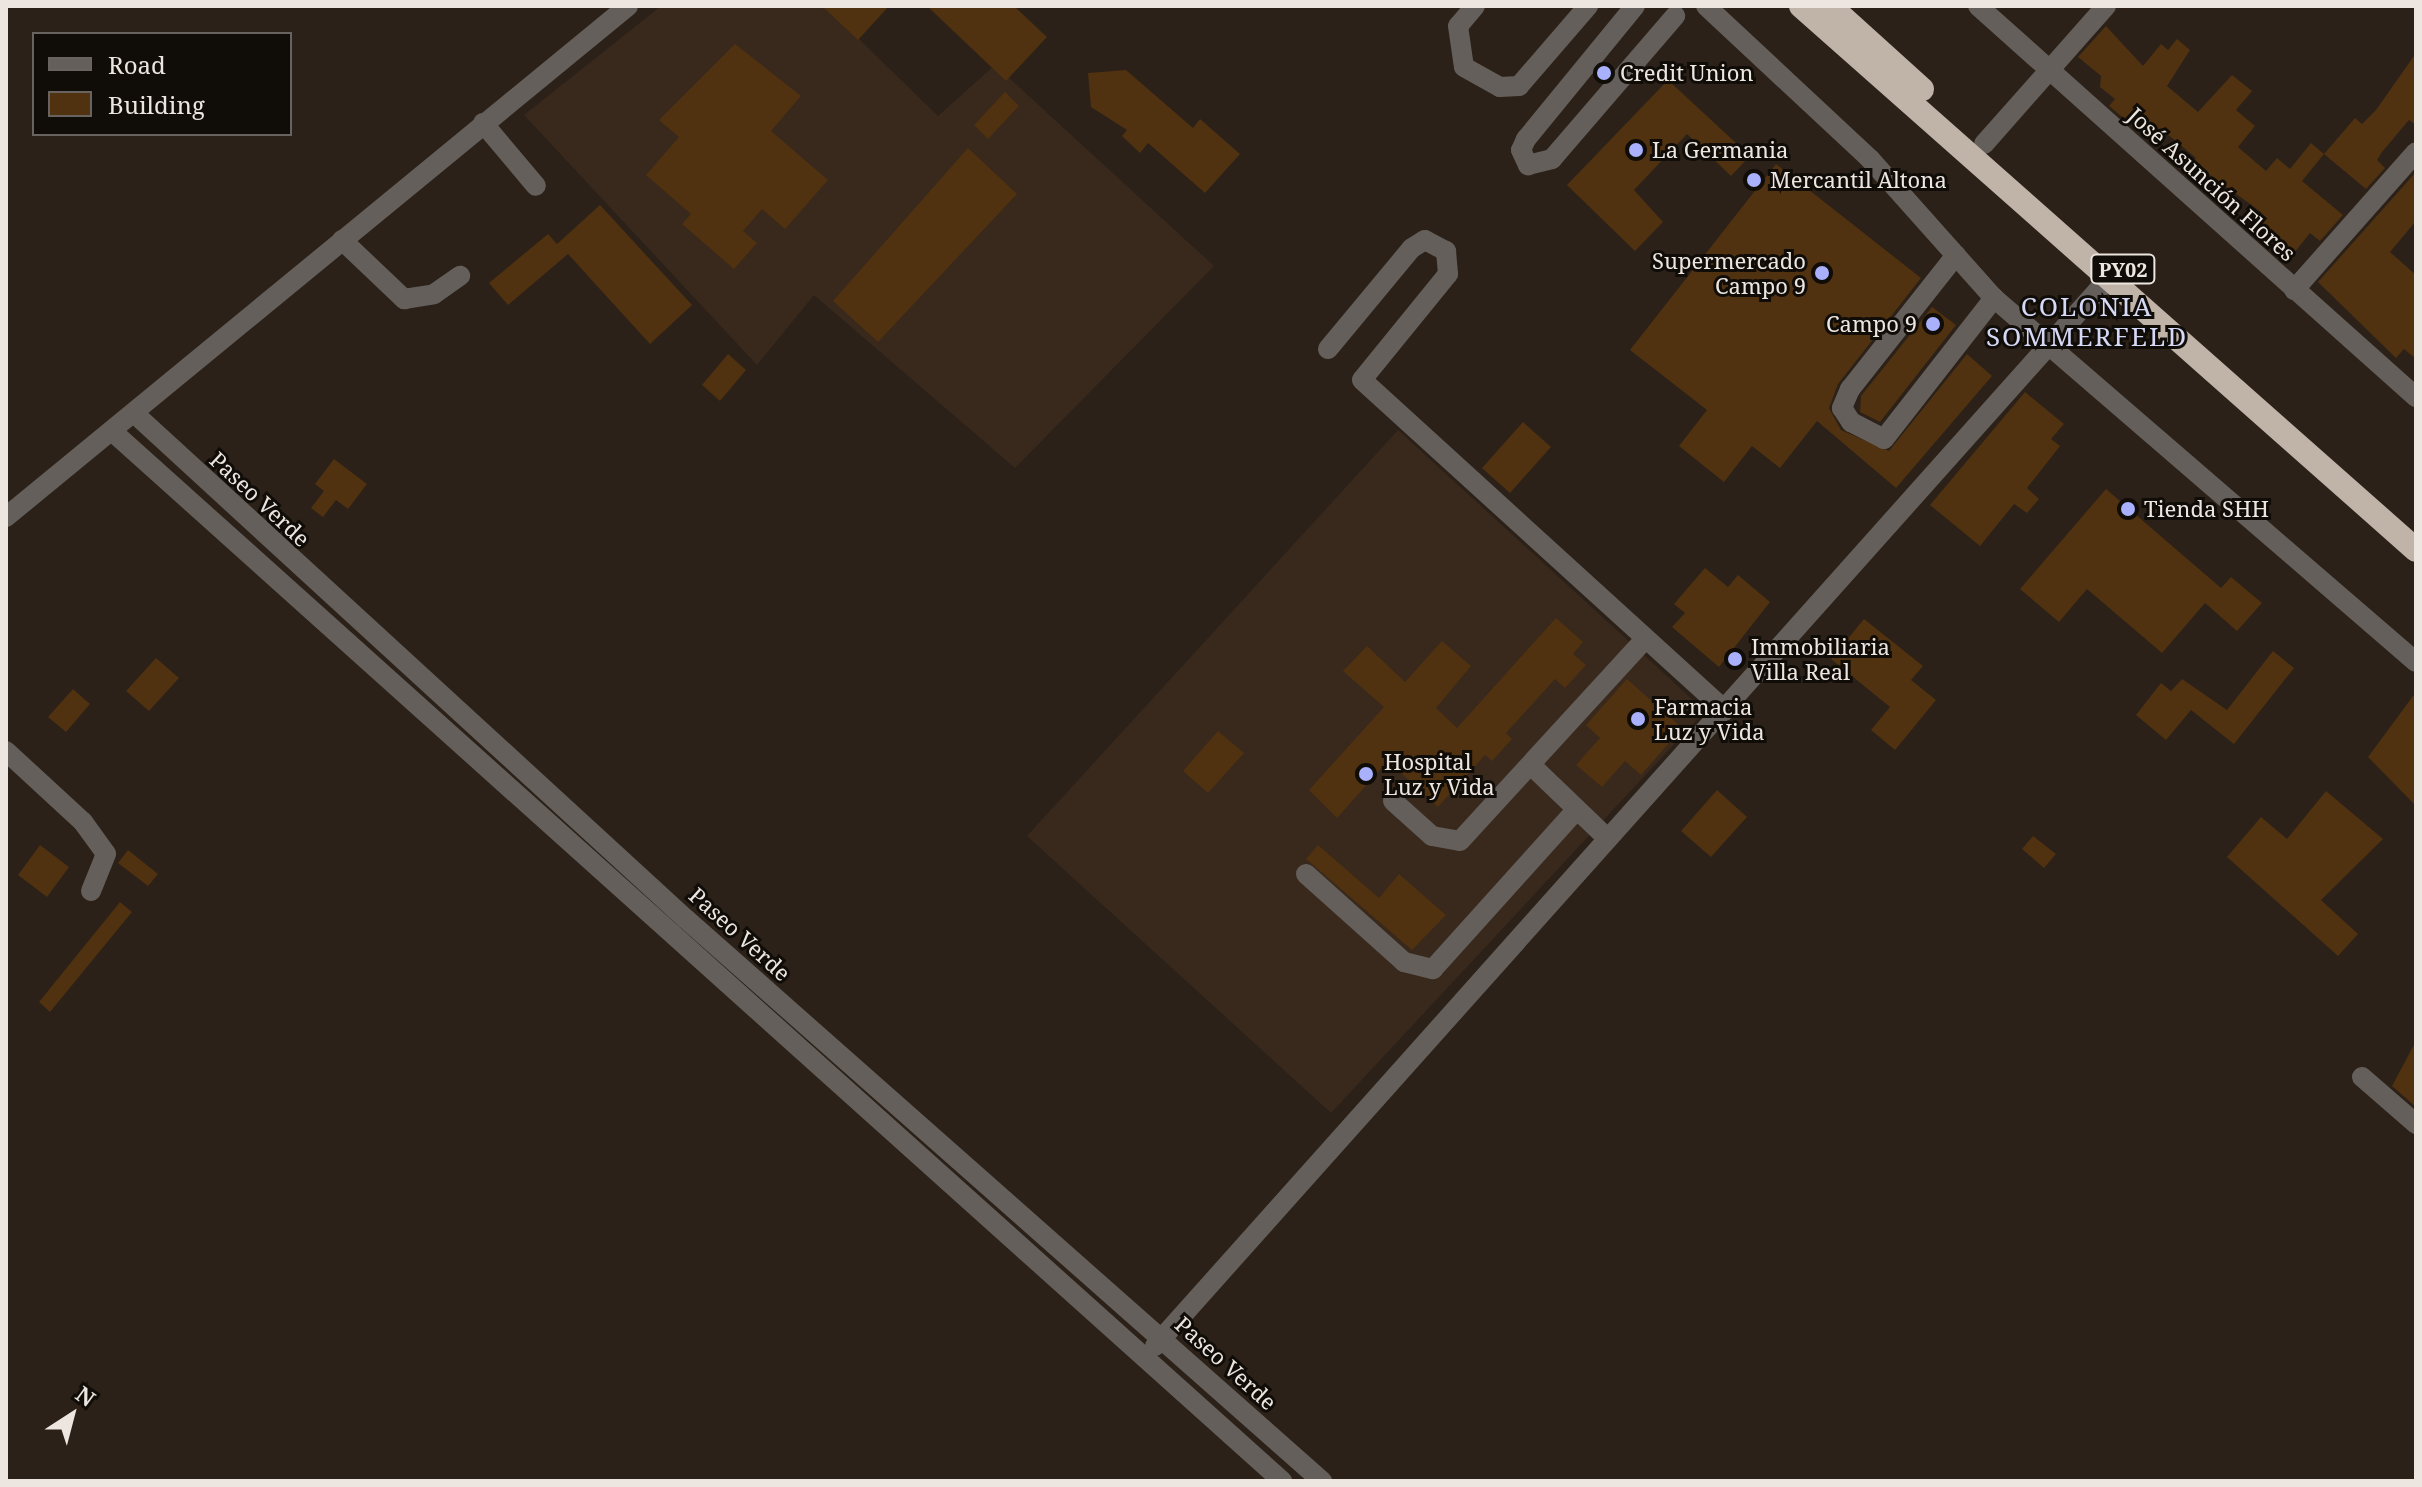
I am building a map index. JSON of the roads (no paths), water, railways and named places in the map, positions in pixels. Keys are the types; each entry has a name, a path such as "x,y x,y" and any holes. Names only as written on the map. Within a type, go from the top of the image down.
{"highway":[{"name":"PY02","path":"1801,6 2416,550"},
{"name":"PY02","path":"1830,6 2416,530"}],"street":[{"path":"6,517 628,6"},
{"path":"1475,6 1458,26 1464,67 1500,87 1519,86 1588,6"},
{"path":"1635,6 1526,139 1521,150 1528,165 1544,167 1552,159 1680,11 1655,6"},
{"path":"1706,6 1870,159 1994,298 2050,341 2416,662"},
{"name":"José Asunción Flores","path":"1978,6 2416,397"},
{"path":"1984,144 2106,6"},
{"path":"483,123 536,186"},
{"path":"2294,290 2416,152"},
{"path":"342,240 404,299 434,294 460,276"},
{"path":"1328,349 1412,248 1425,240 1446,251 1448,274 1362,380 1725,710"},
{"path":"1956,255 1850,389 1842,408 1851,422 1872,439 1884,439 1994,298"},
{"path":"1145,1358 2109,278"},
{"name":"Paseo Verde","path":"135,414 680,926 1145,1358 1282,1481"},
{"name":"Paseo Verde","path":"113,432 680,926 1162,1338 1322,1481"},
{"path":"1393,801 1432,836 1460,841 1532,766 1645,639"},
{"path":"6,751 83,822 106,854 91,891"},
{"path":"1532,766 1608,839"},
{"path":"1306,874 1404,962 1433,969 1576,810"},
{"path":"2362,1077 2416,1124"}],"place":[{"name":"Credit Union","path":"1604,73"},
{"name":"La Germania","path":"1636,150"},
{"name":"Mercantil Altona","path":"1754,180"},
{"name":"Supermercado Campo 9","path":"1822,273"},
{"name":"Campo 9","path":"1933,324"},
{"name":"Tienda SHH","path":"2128,509"},
{"name":"Immobiliaria Villa Real","path":"1735,659"},
{"name":"Farmacia Luz y Vida","path":"1638,719"},
{"name":"Hospital Luz y Vida","path":"1366,774"}],"district":[{"name":"COLONIA SOMMERFELD","path":"2087,322"}]}
